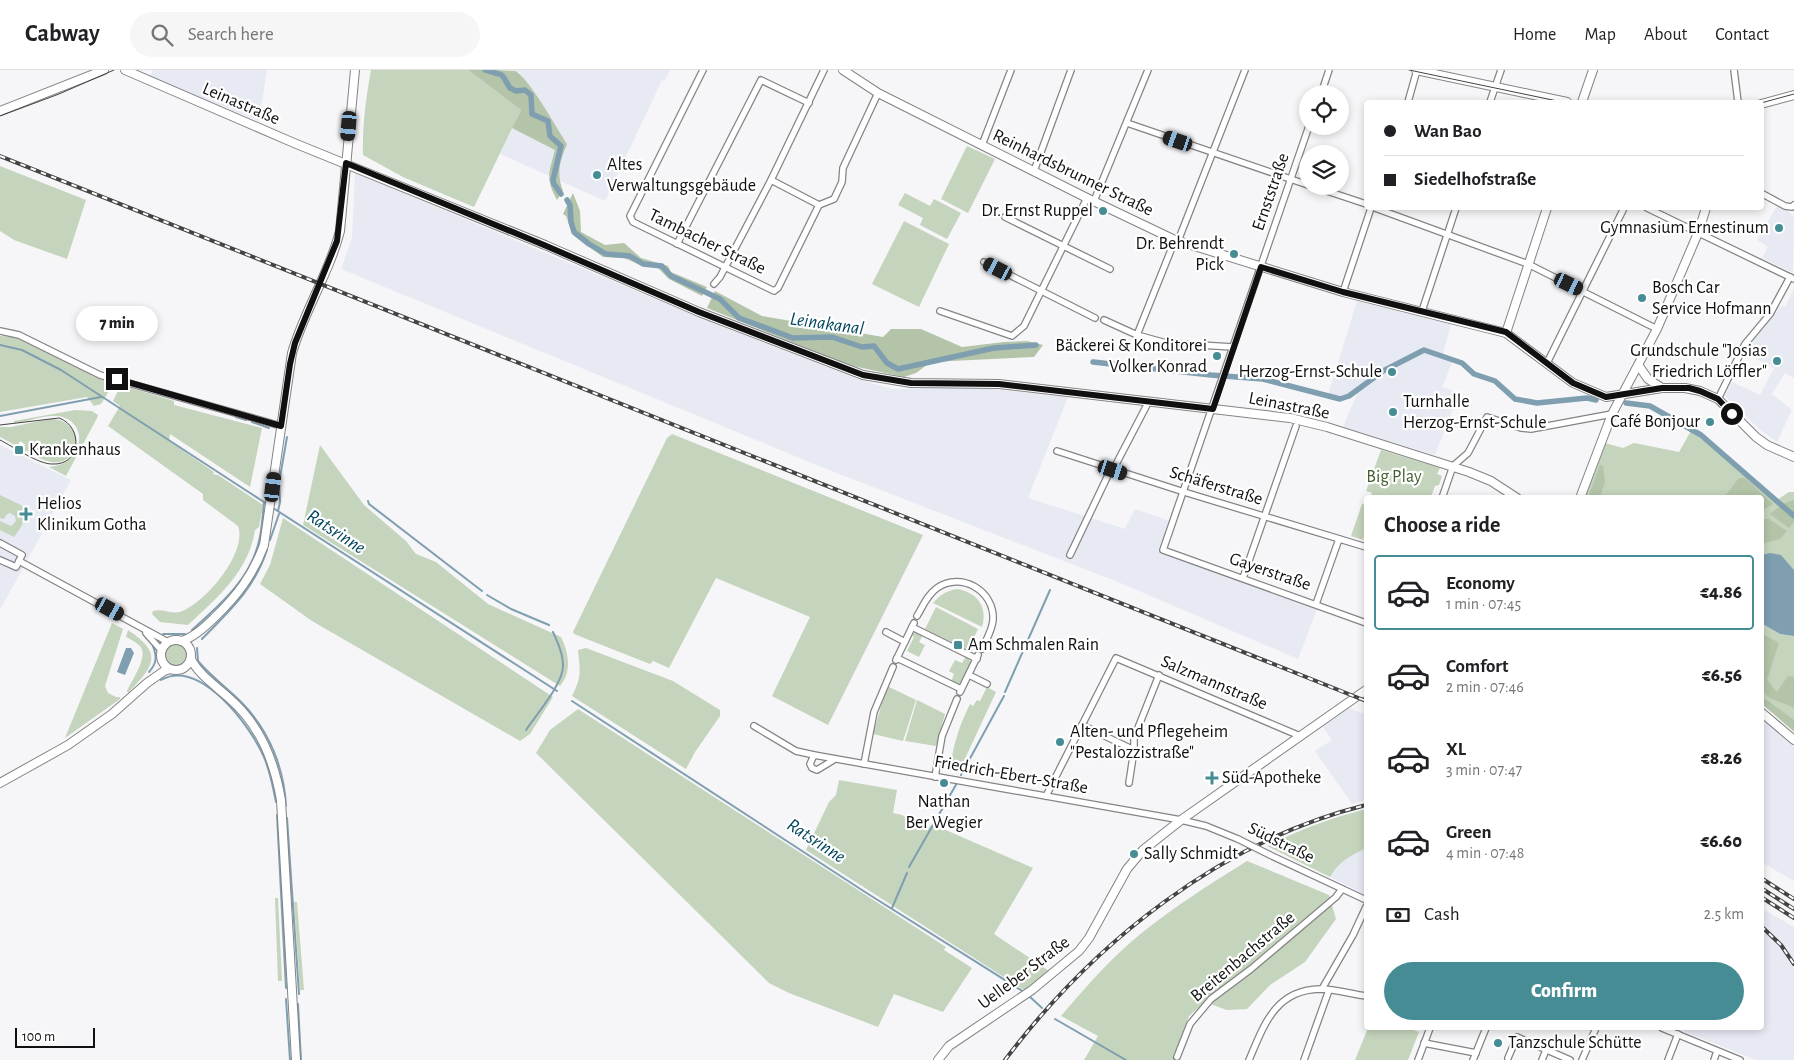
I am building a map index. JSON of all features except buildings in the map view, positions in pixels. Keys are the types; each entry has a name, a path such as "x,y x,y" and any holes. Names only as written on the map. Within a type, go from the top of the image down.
{"street":[{"path":"0,111 104,70"},
{"name":"Leinastraße","path":"124,70 294,143 544,245 697,312 850,371 899,382 983,383 1274,415 1307,421 1453,466 1490,481 1512,495"},
{"path":"182,641 204,628 237,596 257,565 264,545 290,364 295,343 337,241 355,70"},
{"name":"Tambacher Straße","path":"703,70 630,216 633,222 774,292 778,288 819,205"},
{"path":"714,284 726,267 771,180 824,70"},
{"name":"Reinhardsbrunner Straße","path":"844,70 878,93 1090,199 1177,240 1343,292 1506,332 1573,383 1606,397 1662,388 1689,388 1718,399"},
{"path":"982,145 1011,70"},
{"path":"1034,171 1071,70"},
{"path":"940,311 1012,336 1024,326 1127,123 1148,70"},
{"path":"1137,335 1245,70"},
{"path":"1323,85 1329,70"},
{"path":"1409,100 1417,70 1558,100"},
{"path":"1491,100 1501,70"},
{"path":"1583,100 1593,70"},
{"path":"1734,70 1738,100"},
{"path":"677,244 761,80 809,103"},
{"path":"771,180 819,205 834,199 842,182 843,168 878,93"},
{"path":"1764,103 1790,96"},
{"path":"1127,123 1299,182"},
{"name":"Ernststraße","path":"1163,550 1306,135"},
{"path":"1339,195 1364,203"},
{"path":"1764,195 1785,206 1792,207 1794,205"},
{"path":"1343,292 1370,210"},
{"path":"1381,210 1528,264 1583,290 1657,329"},
{"path":"1422,311 1455,210"},
{"path":"1506,332 1546,210"},
{"path":"1546,363 1623,210"},
{"path":"1651,210 1792,278 1770,314 1745,344 1718,399 1763,442 1794,457"},
{"path":"1581,495 1612,414 1640,366 1657,329 1698,233 1705,210"},
{"path":"1005,217 1110,269"},
{"path":"984,262 1095,318"},
{"path":"1104,320 1137,335 1166,343 1233,347"},
{"path":"0,331 19,335 100,375 281,426"},
{"path":"1640,366 1648,379 1662,388"},
{"path":"1070,554 1112,469 1149,401"},
{"path":"1443,495 1453,466 1468,453 1487,416 1521,428 1531,429 1612,414"},
{"path":"1243,578 1296,426"},
{"name":"Schäferstraße","path":"1057,451 1364,546"},
{"path":"1316,604 1339,539"},
{"path":"0,543 21,558 82,594 168,642"},
{"name":"Gayerstraße","path":"1163,550 1364,622"},
{"path":"0,560 16,568 21,558"},
{"path":"917,616 928,596 938,587 955,582 973,586 983,593 992,610 992,628 982,649"},
{"path":"913,625 978,657 961,691 897,659 905,642 913,625"},
{"path":"140,628 161,650 162,662 146,683"},
{"path":"184,669 191,659 191,650 204,628"},
{"path":"886,632 905,642"},
{"path":"161,650 168,642 175,639 182,641 191,650"},
{"name":"Salzmannstraße","path":"1082,725 1116,658 1300,736"},
{"path":"191,659 210,682 229,698 249,720 263,741 275,771 281,800 296,1060"},
{"path":"162,662 170,669"},
{"path":"864,764 874,712 893,667"},
{"path":"0,783 73,742 112,714 146,683 164,671 184,669 210,682"},
{"path":"969,675 987,684"},
{"path":"1129,783 1134,738 1158,675"},
{"name":"Uelleber Straße","path":"938,1060 944,1050 1027,993 1079,951 1089,938 1131,863 1143,850 1181,820 1364,691"},
{"path":"935,776 943,730 957,699"},
{"path":"1764,715 1794,740"},
{"path":"1046,796 1082,725 1134,750"},
{"name":"Friedrich-Ebert-Straße","path":"754,726 796,751 814,756 1181,820"},
{"path":"814,756 810,764 812,768 817,770 835,759"},
{"name":"Südstraße","path":"1181,820 1206,826 1238,838 1364,899"},
{"name":"Breitenbachstraße","path":"1177,1057 1190,1024 1211,1000 1336,897 1342,889"},
{"path":"1304,1060 1326,990 1364,911"},
{"path":"1249,1060 1265,1022 1280,1002 1308,990 1326,990 1364,996"},
{"path":"1418,1060 1429,1030"},
{"path":"1473,1060 1485,1030"},
{"path":"1582,1060 1595,1030"},
{"path":"1667,1030 1740,1060"},
{"path":"1668,1060 1678,1034"},
{"path":"1508,1058 1517,1037 1570,1060"},
{"path":"1424,1043 1476,1053"},
{"path":"1542,1060 1546,1050"},
{"path":"1714,1060 1717,1051"}],"shaded area":[{"path":"153,70 267,70 259,121 150,77"},
{"path":"512,70 670,70 665,81 662,80 605,201 500,154 532,90 520,73"},
{"path":"355,173 703,319 858,379 892,389 981,388 1068,397 1028,498 1125,529 1135,509 1170,521 1158,551 1317,609 1298,659 1118,582 824,468 341,269 352,238"},
{"name":"Gymnasium Ernestinum","path":"1778,204 1794,216 1793,273 1762,258 1768,247 1757,240"},
{"name":"Grundschule \"Josias Friedrich Löffler\"","path":"1794,288 1794,378 1785,373 1772,394 1792,410 1777,442 1759,429 1725,396 1732,382 1760,395 1774,368 1746,354 1754,340 1782,305 1785,307"},
{"name":"Herzog-Ernst-Schule","path":"1357,301 1451,324 1442,357 1453,361 1442,387 1459,393 1435,455 1343,427 1357,394 1355,393 1338,400 1327,398"},
{"name":"Helios Klinikum Gotha","path":"0,445 71,480 0,610"},
{"path":"1349,708 1364,714 1364,801 1352,804 1315,751 1332,740 1323,727"},
{"path":"1764,720 1794,745 1794,881 1764,864"},
{"path":"1364,849 1364,894 1330,877 1335,868 1344,859"},
{"path":"1764,910 1794,927 1794,1060 1756,1060 1681,1030 1764,1030"}],"green space":[{"path":"371,70 468,70 521,110 474,207 403,177 363,155 363,133"},
{"path":"468,70 515,71 527,82 534,92 567,144 562,156 559,173 563,191 557,200 549,175 555,150 512,128 521,110"},
{"path":"967,146 995,159 968,213 941,199"},
{"path":"0,166 86,200 67,259 14,240 0,231"},
{"path":"573,193 580,211 581,232 605,245 624,243 641,258 668,266 671,272 707,287 702,296 669,279 657,267 645,267 624,258 603,257 573,235 566,216 563,214"},
{"path":"905,193 930,206 934,199 961,213 947,239 920,225 923,218 898,205"},
{"path":"904,221 949,244 919,307 872,284"},
{"path":"715,291 762,316 883,337 891,329 921,329 962,347 1027,341 1043,345 1034,357 931,362 916,373 904,377 848,365 707,308"},
{"path":"0,336 18,337 103,379 112,386 101,404 94,406 87,397 0,412"},
{"path":"121,385 174,401 174,405 262,428 250,487 170,434 169,441 214,472 213,474 218,475 263,505 259,527 255,530 252,545 239,571 210,605 188,625 160,622 152,614 153,611 180,612 201,599 212,588 231,563 237,549 238,526 203,500 203,494 108,426 120,406 113,401"},
{"path":"75,410 92,411 98,415 66,476 49,467 62,464 71,458 77,450 78,432 74,424 67,419 56,416 14,423 14,421"},
{"path":"49,419 61,421 69,426 74,433 76,442 74,450 69,457 62,461 52,462 37,457 23,449 25,444 20,441 17,446 0,437 0,427 11,427"},
{"path":"1691,431 1713,447 1774,502 1789,492 1794,492 1794,570 1780,556 1764,554 1764,495 1586,495 1605,443 1623,448 1634,443 1679,452"},
{"path":"672,434 923,535 828,725 772,696 810,617 716,578 669,668 653,661 650,664 574,634 573,632 667,438"},
{"path":"320,445 364,505 406,541 416,554 436,562 488,604 561,637 566,649 568,669 560,686 303,525"},
{"name":"Big Play","path":"1381,450 1440,468 1437,474 1442,476 1439,485 1435,486 1432,495 1371,495 1372,493 1366,491"},
{"path":"1600,465 1603,466 1605,482 1601,495 1589,495"},
{"path":"1739,478 1745,478 1763,495 1726,495"},
{"path":"0,495 29,509 14,537 0,530 0,521 11,526 16,521 15,516 10,513 4,519 0,518"},
{"path":"1764,496 1773,504 1764,509"},
{"path":"1794,500 1794,522 1789,528 1770,514 1783,504"},
{"name":"Big Play","path":"1362,504 1364,504 1363,540 1351,536"},
{"path":"283,518 553,697 530,734 520,741 312,621 260,584 270,565"},
{"path":"1764,519 1769,519 1787,531 1780,539 1764,543"},
{"path":"957,589 970,593 979,602 983,613 982,627 933,603 944,594"},
{"path":"936,607 978,629 968,650 925,629"},
{"path":"112,623 123,629 105,686 108,693 120,697 120,699 65,738"},
{"path":"1764,625 1780,634 1794,636 1794,732 1764,706"},
{"path":"128,630 147,646 151,653 151,660 149,668 128,693 127,691 141,662 142,650 140,646 126,637"},
{"path":"916,632 923,635 919,642 925,645 919,657 907,651 914,637 911,635"},
{"path":"1764,635 1779,643 1767,680 1777,692 1788,676 1794,677 1794,708 1772,699 1765,693"},
{"path":"176,641 186,645 190,655 186,665 176,669 166,665 162,655 166,645"},
{"path":"586,648 673,681 720,710 720,716 695,752 686,769 572,696 580,674 578,650"},
{"path":"966,656 972,663 959,685 951,682 954,674 949,671 955,660 962,663"},
{"path":"887,686 916,700 903,741 873,734"},
{"path":"987,687 996,692 962,765 951,763 960,726 966,711 970,704 973,706 977,700 980,701"},
{"path":"1764,698 1794,720 1794,731 1764,706"},
{"path":"917,700 945,714 936,746 905,741"},
{"path":"578,709 946,947 944,950 972,968 943,1012 894,994 878,1027 789,993 769,983 536,753 550,730"},
{"path":"839,780 897,790 893,813 902,815 928,829 932,824 1033,868 994,934 1049,971 1024,990 806,850 829,802 836,795"},
{"path":"1364,810 1364,849 1341,863 1330,877 1267,846 1315,825"},
{"path":"1247,861 1329,895 1336,919 1305,962 1270,985 1247,1009 1227,1010 1205,1002 1189,1016 1173,1057 1180,1060 1084,1060 1098,1036 1061,1016 1107,964 1127,945 1205,887"},
{"path":"275,898 278,898 282,981 278,981"},
{"path":"294,902 297,902 304,990 300,990"},
{"path":"1367,1030 1413,1030 1419,1032 1408,1060 1355,1060"}],"water":[{"path":"1770,553 1781,555 1794,570 1794,636 1780,634 1764,625 1764,554"},
{"path":"126,648 131,648 134,653 125,675 117,672"}],"waterway":[{"name":"Leinakanal","path":"485,70 501,75 510,88 516,91 525,90 531,95 532,114 548,121 550,136 561,146 553,180 561,194"},
{"name":"Leinakanal","path":"567,200 570,205 571,222 574,232 589,244 606,254 630,256 643,264 662,266 671,276 720,299 739,318 793,338 832,337 862,347 874,346 887,363 898,369 994,348 1036,345"},
{"name":"Ratsrinne","path":"0,345 22,350 61,370 267,504"},
{"name":"Leinakanal","path":"1093,362 1263,379 1340,399 1349,396 1383,371 1424,350 1462,363 1474,374 1495,381 1515,399 1537,403 1587,398 1596,400"},
{"path":"0,416 101,397"},
{"name":"Leinakanal","path":"1626,403 1650,406 1701,435 1794,516"},
{"path":"236,417 246,420"},
{"path":"252,422 269,428"},
{"path":"278,511 280,502 279,483 287,437"},
{"path":"368,501 369,504 482,591"},
{"path":"192,630 224,600 243,578 256,552 260,537 264,502"},
{"name":"Ratsrinne","path":"273,508 557,691"},
{"path":"270,540 279,514"},
{"path":"202,639 248,588 262,564 267,550"},
{"path":"1005,692 1050,590"},
{"path":"487,595 511,609 549,625"},
{"path":"526,730 554,690 562,673 562,657 553,632"},
{"path":"163,634 185,634"},
{"path":"149,672 156,660 153,646"},
{"path":"197,648 198,661 253,715 268,739 279,765 286,806"},
{"path":"161,680 176,676 192,678 207,686 222,698 247,728 264,757 276,802"},
{"path":"961,775 1004,696"},
{"name":"Ratsrinne","path":"572,701 865,892 1024,992"},
{"path":"909,867 957,783"},
{"path":"277,815 286,988"},
{"path":"287,818 299,994"},
{"path":"892,908 907,873"},
{"name":"Ratsrinne","path":"1028,995 1042,1008"},
{"path":"286,999 290,1060"},
{"path":"298,1004 301,1060"},
{"name":"Ratsrinne","path":"1055,1019 1126,1060"}],"tram line":[{"path":"0,116 59,94 114,70"},
{"path":"1409,70 1552,100"},
{"path":"1764,102 1794,94"},
{"path":"0,425 59,418 73,429 76,445 74,453 69,459 62,463 52,464 33,458 0,440"}],"railway":[{"path":"0,156 1364,700"},
{"path":"1005,1060 1040,1017 1079,975 1120,937 1164,902 1212,870 1261,843 1313,821 1364,806"},
{"path":"1764,880 1794,899"},
{"path":"1764,890 1794,909"},
{"path":"1764,899 1794,918"},
{"path":"1764,929 1781,945 1794,964"}],"place":[{"name":"Altes Verwaltungsgebäude","path":"597,175"},
{"name":"Dr. Ernst Ruppel","path":"1103,211"},
{"name":"Gymnasium Ernestinum","path":"1779,228"},
{"name":"Dr. Behrendt Pick","path":"1234,254"},
{"name":"Bosch Car Service Hofmann","path":"1642,298"},
{"name":"Bäckerei & Konditorei Volker Konrad","path":"1217,356"},
{"name":"Grundschule \"Josias Friedrich Löffler\"","path":"1777,361"},
{"name":"Herzog-Ernst-Schule","path":"1392,372"},
{"name":"Turnhalle Herzog-Ernst-Schule","path":"1393,412"},
{"name":"Café Bonjour","path":"1710,422"},
{"name":"Krankenhaus","path":"19,450"},
{"name":"Helios Klinikum Gotha","path":"26,514"},
{"name":"Am Schmalen Rain","path":"958,645"},
{"name":"Alten- und Pflegeheim \"Pestalozzistraße\"","path":"1060,742"},
{"name":"Süd-Apotheke","path":"1212,778"},
{"name":"Nathan Ber Wegier","path":"944,783"},
{"name":"Sally Schmidt","path":"1134,854"},
{"name":"Tanzschule Schütte","path":"1498,1043"}],"route":[{"path":"117,379 281,426 295,343 333,255 340,231 346,163 783,346 850,371 887,380 911,383 999,384 1213,409 1261,267 1343,292 1506,332 1566,379 1606,397 1651,389 1689,388 1718,399 1732,414"}]}
